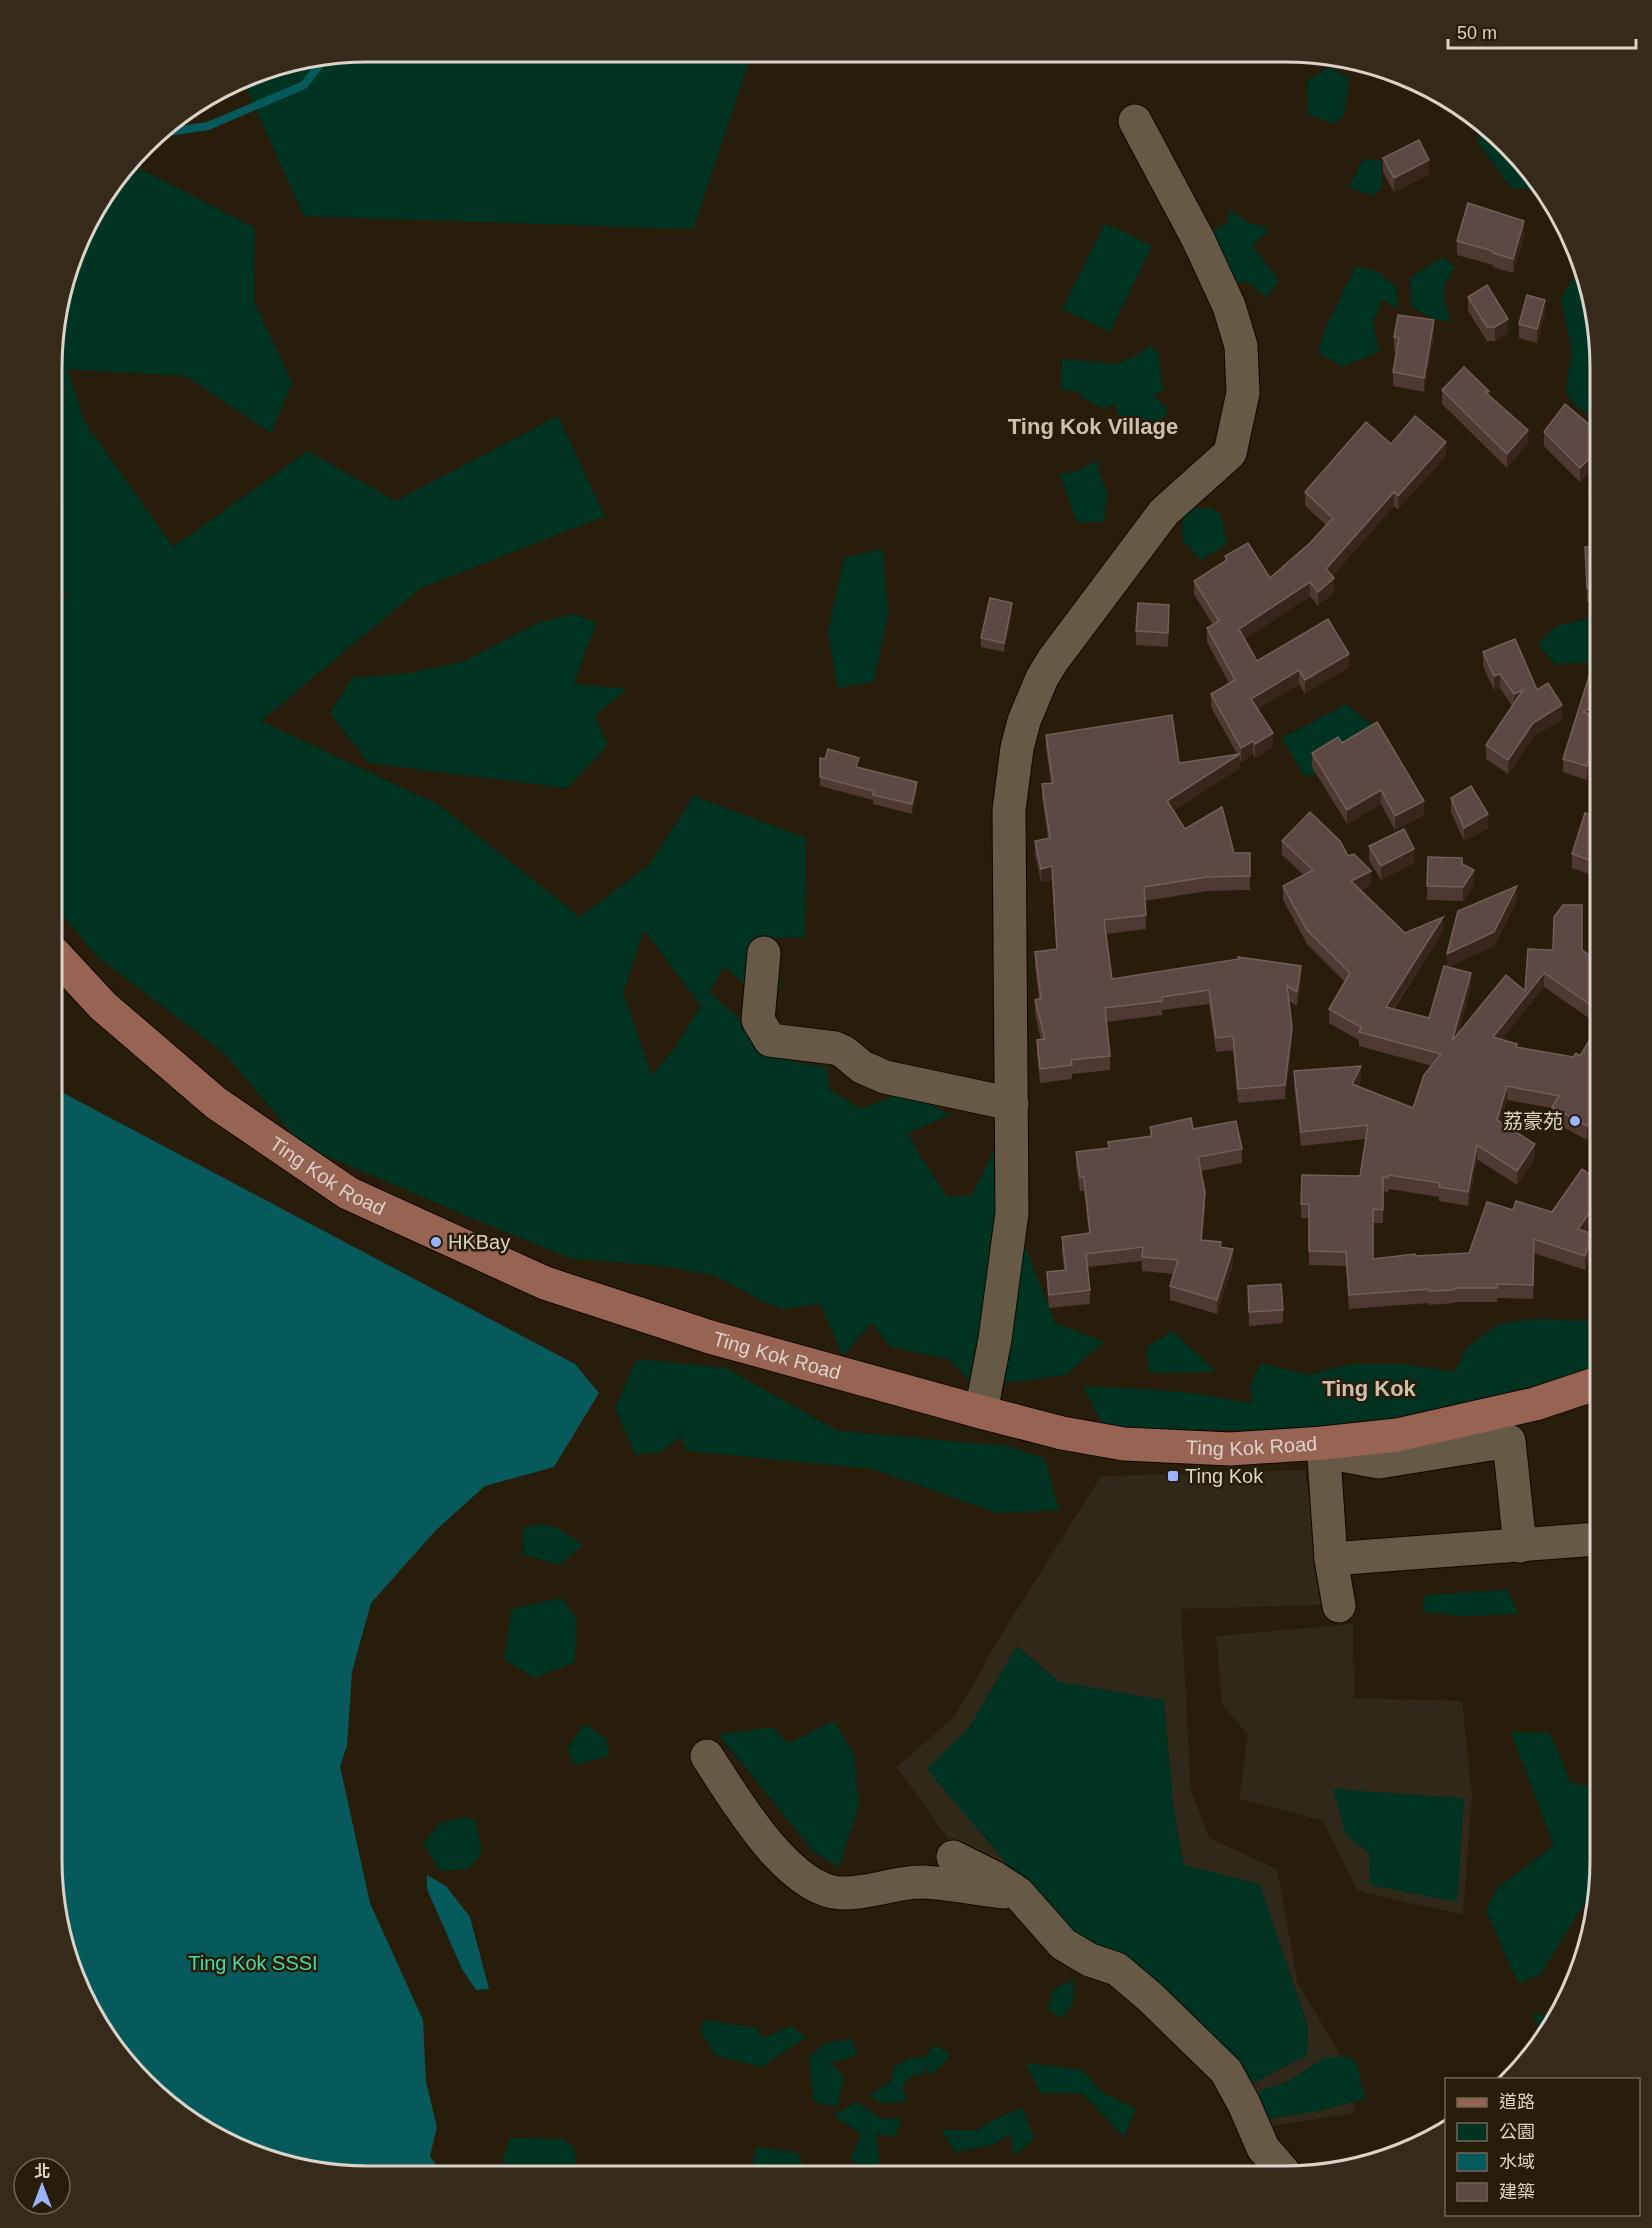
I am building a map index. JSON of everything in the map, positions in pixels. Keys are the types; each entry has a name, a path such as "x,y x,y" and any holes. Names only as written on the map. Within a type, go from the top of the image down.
{"main road":[{"name":"Ting Kok Road","path":"62,962 103,1006 216,1103 348,1192 545,1283 710,1337 1062,1433 1124,1444 1230,1449 1324,1448 1398,1435 1535,1404 1590,1386"}],"street":[{"path":"981,1412 994,1345 1012,1213 1009,810 1012,777 1024,721 1042,678 1053,660 1164,512 1230,453 1243,393 1241,346 1229,306 1198,239 1135,121"},
{"path":"764,953 758,1020 770,1040 835,1048 844,1052 862,1067 885,1077 1012,1104"},
{"path":"1339,1606 1331,1558 1324,1448 1379,1462 1509,1441 1520,1546"},
{"path":"1331,1558 1590,1540"},
{"path":"707,1756 752,1825 794,1870 815,1886 840,1893 921,1882 1018,1893"},
{"path":"953,1857 995,1878 1018,1893 1063,1944 1089,1960 1117,1970 1150,1996 1226,2071 1244,2104 1263,2148 1279,2166"}],"shaded area":[{"path":"1305,1470 1325,1605 1181,1609 1191,1790 1209,1838 1277,1869 1298,1983 1339,2052 1356,2113 1245,2130 1215,2069 952,1844 897,1767 955,1716 1000,1637 1101,1476"},
{"path":"1353,1624 1354,1698 1462,1701 1472,1795 1463,1915 1358,1891 1323,1821 1239,1799 1248,1735 1222,1704 1216,1636"}],"green space":[{"path":"347,62 749,62 693,229 304,216 246,87 269,78 308,67"},
{"path":"1329,67 1349,78 1344,116 1334,124 1308,114 1307,81"},
{"path":"1480,132 1515,166 1533,190 1511,188 1477,141"},
{"path":"1363,159 1382,161 1382,187 1374,195 1349,188"},
{"path":"136,167 255,228 254,301 292,383 271,433 186,376 68,369 84,421 173,547 308,451 396,501 558,416 605,516 421,588 261,721 439,805 580,917 649,865 694,796 806,838 805,937 765,939 782,986 754,992 724,967 709,992 789,1061 827,1067 829,1089 861,1109 907,1091 950,1115 908,1133 922,1159 948,1197 972,1195 1000,1139 1022,1238 1055,1323 1104,1342 1065,1375 1006,1383 972,1384 949,1359 891,1347 871,1323 843,1356 820,1304 783,1309 766,1303 716,1276 665,1266 573,1259 302,1145 224,1053 98,957 62,915 62,600 68,594 62,590 62,347 67,308 78,269 93,232 113,197","holes":["644,930 701,1006 674,1049 652,1075 623,993"]},
{"path":"1229,209 1248,223 1267,228 1267,233 1252,245 1279,281 1267,297 1246,281 1230,286 1201,236 1227,223"},
{"path":"1105,223 1152,246 1110,332 1062,309"},
{"path":"1443,257 1455,268 1444,287 1451,322 1433,319 1411,306 1410,278"},
{"path":"1356,266 1377,271 1396,286 1399,309 1383,300 1373,321 1379,352 1342,367 1318,352 1325,329"},
{"path":"1576,275 1588,327 1590,416 1576,406 1566,392 1572,349 1561,299"},
{"path":"1151,345 1158,354 1163,390 1154,396 1168,410 1161,422 1121,419 1114,405 1103,408 1081,397 1082,393 1061,389 1062,359 1116,364 1136,356"},
{"path":"1098,460 1099,472 1107,494 1104,522 1077,522 1060,474 1080,470"},
{"path":"1210,508 1221,514 1227,544 1201,560 1183,541 1182,510"},
{"path":"882,549 888,613 874,682 838,688 828,633 844,558"},
{"path":"574,614 596,623 574,684 627,689 595,716 608,745 567,788 369,763 330,713 352,678 402,674 463,662 538,623"},
{"path":"1590,618 1590,662 1555,664 1538,644 1556,626"},
{"path":"1347,704 1384,735 1360,765 1304,776 1282,738"},
{"path":"1537,1319 1590,1321 1590,1375 1432,1415 1323,1432 1104,1428 1083,1386 1186,1392 1252,1403 1250,1386 1261,1363 1308,1375 1351,1364 1403,1364 1455,1372 1466,1348 1499,1324"},
{"path":"1172,1331 1217,1372 1149,1373 1146,1348"},
{"path":"637,1359 726,1368 838,1431 1008,1446 1045,1459 1059,1510 997,1513 873,1469 687,1451 681,1437 660,1452 636,1455 615,1408"},
{"path":"540,1524 558,1528 583,1545 560,1565 523,1555 523,1528"},
{"path":"1508,1590 1518,1614 1464,1616 1423,1612 1425,1595"},
{"path":"561,1598 577,1619 575,1662 534,1678 504,1659 512,1609"},
{"path":"1017,1646 1060,1682 1164,1700 1174,1812 1184,1865 1260,1884 1308,2027 1307,2055 1250,2085 1071,1940 927,1769 968,1729"},
{"path":"835,1721 854,1755 859,1806 839,1867 814,1852 719,1735 772,1727 788,1743"},
{"path":"585,1724 607,1739 609,1756 575,1765 567,1749"},
{"path":"1511,1732 1550,1733 1571,1783 1590,1786 1588,1897 1540,1975 1518,1983 1486,1910 1497,1888 1554,1846"},
{"path":"1333,1789 1464,1798 1457,1902 1370,1885 1369,1853 1346,1835"},
{"path":"465,1817 476,1821 482,1852 469,1869 440,1871 423,1843 440,1823"},
{"path":"1074,1980 1073,2003 1062,2018 1048,2010 1054,1988"},
{"path":"1532,2013 1550,2015 1541,2028"},
{"path":"704,2020 757,2028 763,2038 791,2026 806,2037 762,2067 716,2056 701,2032"},
{"path":"852,2039 857,2055 830,2063 844,2076 837,2107 814,2102 809,2058 825,2043"},
{"path":"934,2045 949,2053 945,2063 931,2075 926,2067 923,2075 912,2075 903,2086 906,2102 880,2103 870,2095 891,2081 894,2067 910,2058 926,2057"},
{"path":"1326,2057 1350,2057 1358,2066 1365,2099 1319,2111 1260,2120 1253,2099 1262,2090 1287,2082"},
{"path":"1026,2063 1083,2070 1100,2091 1136,2109 1124,2137 1083,2094 1040,2093"},
{"path":"858,2102 879,2118 900,2119 896,2136 876,2134 880,2159 878,2166 856,2166 851,2158 861,2134 833,2115"},
{"path":"1023,2108 1034,2139 1014,2156 1010,2134 993,2145 955,2152 942,2130 977,2130 999,2117"},
{"path":"510,2138 564,2139 575,2149 577,2166 506,2166 503,2158"},
{"path":"757,2147 798,2153 803,2166 752,2166"}],"water":[{"name":"Ting Kok SSSI","path":"62,1092 575,1364 599,1393 554,1467 485,1486 436,1530 371,1603 352,1672 347,1746 340,1766 370,1903 423,2020 426,2082 437,2127 430,2156 437,2166 327,2164 269,2150 214,2126 166,2091 137,2062 102,2014 78,1959 67,1920 62,1881"},
{"path":"427,1875 446,1886 470,1917 489,1989 476,1990 462,1969 427,1889"}],"building":[{"path":"1419,140 1429,160 1394,178 1383,158"},
{"path":"1468,203 1524,221 1513,259 1457,241"},
{"path":"1487,285 1508,319 1495,327 1487,327 1468,297"},
{"path":"1527,295 1545,300 1537,329 1519,324"},
{"path":"1398,315 1434,320 1424,378 1393,372 1399,338 1394,337"},
{"path":"1464,367 1489,391 1485,392 1528,430 1507,454 1442,390"},
{"path":"1565,404 1590,425 1590,458 1580,468 1544,432"},
{"path":"1415,416 1446,442 1398,496 1394,492 1326,569 1334,578 1318,592 1310,582 1239,629 1257,661 1328,619 1349,654 1305,680 1299,670 1251,699 1273,733 1255,744 1253,741 1241,748 1211,694 1235,680 1207,628 1219,621 1194,581 1227,560 1225,556 1248,543 1270,578 1310,543 1333,518 1305,492 1366,422 1391,444"},
{"path":"1585,547 1590,547 1590,588 1587,588"},
{"path":"990,598 1012,603 1004,643 981,638"},
{"path":"1138,603 1169,605 1168,633 1136,631"},
{"path":"1515,639 1537,690 1548,683 1562,705 1533,723 1508,760 1486,745 1523,690 1514,694 1500,674 1494,676 1483,652"},
{"path":"1590,673 1590,708 1583,712 1590,714 1590,756 1587,766 1563,759"},
{"path":"1172,715 1179,763 1240,754 1167,801 1185,829 1222,807 1234,853 1250,853 1250,876 1207,877 1144,887 1146,915 1104,920 1112,979 1239,959 1238,957 1301,966 1297,992 1287,986 1292,1027 1285,1085 1238,1089 1233,1036 1216,1038 1209,990 1162,997 1162,1001 1105,1008 1110,1056 1071,1060 1072,1065 1040,1069 1037,1040 1045,1039 1035,1000 1041,998 1035,952 1057,949 1052,866 1041,869 1035,841 1050,838 1042,784 1053,783 1046,735"},
{"path":"1377,722 1424,801 1395,816 1381,790 1347,810 1312,753 1338,737 1342,743"},
{"path":"828,749 859,758 856,767 917,782 912,804 873,795 873,791 820,777 820,758 825,759"},
{"path":"1471,786 1488,814 1464,828 1451,798"},
{"path":"1310,812 1340,841 1348,856 1354,854 1371,871 1351,881 1405,933 1443,917 1386,1007 1429,1018 1444,966 1471,973 1452,1041 1506,975 1525,991 1528,949 1553,950 1554,917 1563,905 1582,905 1582,950 1590,955 1590,1004 1544,973 1493,1037 1517,1044 1516,1047 1573,1057 1576,1053 1580,1056 1590,1039 1590,1121 1587,1126 1552,1107 1559,1096 1507,1086 1497,1120 1535,1144 1517,1171 1477,1145 1468,1192 1439,1187 1440,1183 1389,1175 1388,1178 1383,1177 1383,1210 1373,1209 1373,1259 1415,1254 1416,1256 1469,1253 1487,1202 1513,1210 1516,1201 1552,1212 1582,1169 1590,1174 1590,1212 1578,1229 1590,1233 1590,1242 1585,1256 1534,1239 1533,1285 1497,1284 1497,1288 1454,1288 1454,1290 1429,1291 1429,1289 1349,1295 1346,1252 1309,1251 1309,1204 1301,1204 1302,1175 1360,1176 1368,1125 1301,1132 1294,1071 1361,1066 1352,1084 1413,1108 1424,1075 1441,1054 1359,1032 1361,1027 1329,1009 1350,973 1307,930 1283,886 1313,870 1282,841"},
{"path":"1585,813 1590,815 1590,860 1572,854"},
{"path":"1404,829 1414,849 1381,866 1369,846"},
{"path":"1428,857 1462,858 1462,864 1474,870 1463,887 1427,886"},
{"path":"1517,886 1494,932 1447,954 1458,911"},
{"path":"1191,1118 1193,1129 1236,1121 1242,1149 1198,1157 1205,1192 1201,1240 1221,1242 1220,1247 1233,1249 1217,1300 1170,1286 1178,1260 1142,1257 1143,1247 1086,1254 1090,1290 1049,1295 1047,1272 1066,1270 1062,1237 1090,1233 1084,1177 1080,1177 1076,1152 1109,1148 1108,1142 1152,1136 1150,1127"},
{"path":"1281,1284 1283,1310 1249,1312 1248,1286"}],"waterway":[{"path":"173,131 208,126 304,85 319,65"}],"place":[{"name":"荔豪苑","path":"1575,1121"},
{"name":"HKBay","path":"436,1242"},
{"name":"Ting Kok","path":"1173,1476"}],"district":[{"name":"Ting Kok Village","path":"1093,426"},
{"name":"Ting Kok","path":"1369,1388"}]}
